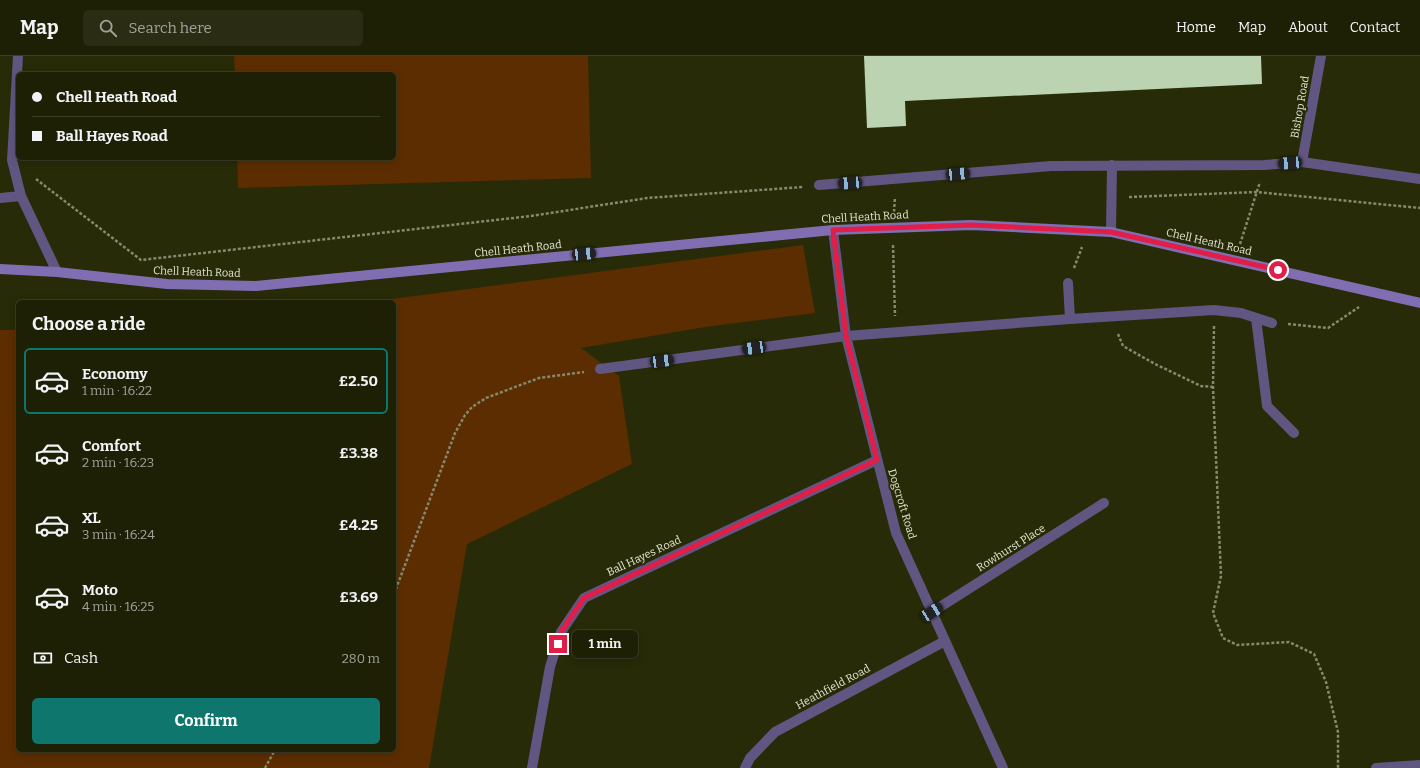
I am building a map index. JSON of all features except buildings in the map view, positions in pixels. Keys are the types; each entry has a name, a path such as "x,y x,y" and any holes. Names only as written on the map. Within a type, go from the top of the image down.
{"street":[{"path":"17,72 18,56"},
{"name":"Bishop Road","path":"1302,162 1321,56"},
{"path":"16,91 12,160 20,196 57,272"},
{"path":"819,185 1051,166 1265,165 1302,162 1420,179"},
{"path":"1111,232 1112,165"},
{"path":"0,198 20,196"},
{"name":"Chell Heath Road","path":"0,269 57,272 167,284 256,286 833,230 971,225 1111,232 1420,303"},
{"name":"Dogcroft Road","path":"833,230 846,336 896,533 1003,768"},
{"path":"1068,283 1070,319"},
{"path":"600,369 846,336 1070,319 1214,310 1242,313 1272,323"},
{"path":"1256,318 1267,406 1294,433"},
{"name":"Ball Hayes Road","path":"532,768 550,667 561,632 584,598 877,460"},
{"name":"Rowhurst Place","path":"932,612 1104,503"},
{"name":"Heathfield Road","path":"745,768 750,758 775,732 945,641"},
{"path":"1376,768 1420,765"}],"path":[{"path":"12,160 140,260 531,216 647,198 819,185"},
{"path":"1235,260 1265,165"},
{"path":"895,332 893,228 896,179"},
{"path":"1112,197 1257,192 1420,208"},
{"path":"1068,283 1088,232"},
{"path":"1272,323 1328,328 1379,293"},
{"path":"1214,310 1213,388 1221,576 1213,613 1223,638 1236,645 1289,642 1314,654 1326,682 1338,732 1338,768"},
{"path":"1110,317 1123,346 1154,364 1201,386 1213,388"},
{"path":"396,589 455,433 465,415 472,407 486,398 539,378 600,369"},
{"path":"265,768 275,752"}],"shaded area":[{"path":"234,56 588,56 591,178 238,188 237,160 396,160 396,72 235,72"},
{"path":"803,245 815,313 705,327 581,348 619,376 632,464 467,544 429,768 0,768 0,330 16,330 16,752 396,752 396,300 384,300"}],"route":[{"path":"558,644 561,632 584,598 877,460 862,393 846,336 833,230 971,225 1111,232 1278,270"}]}
